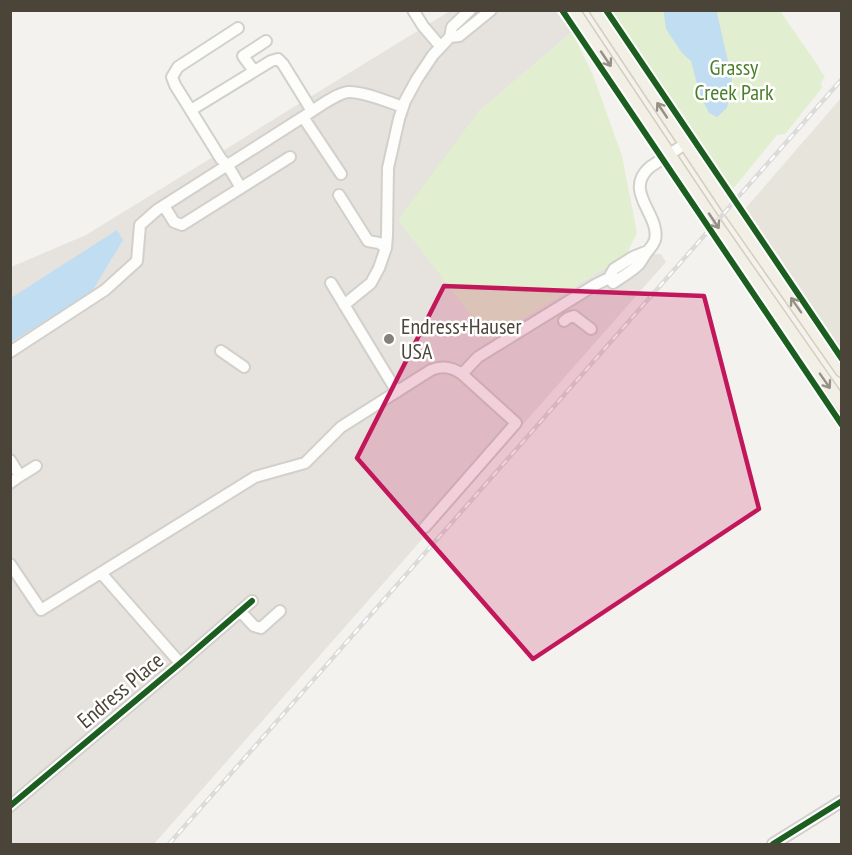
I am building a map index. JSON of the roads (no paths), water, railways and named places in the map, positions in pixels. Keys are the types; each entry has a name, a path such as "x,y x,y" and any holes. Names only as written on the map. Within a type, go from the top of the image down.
{"main road":[{"path":"573,10 715,223 842,405"},
{"path":"596,10 685,144 842,371"}],"street":[{"path":"450,37 452,27 470,10"},
{"path":"344,306 371,283 386,249 388,168 405,100 425,65 440,46 450,37 459,36 491,10"},
{"path":"417,12 423,26 440,46"},
{"path":"238,28 178,67 172,77 240,188"},
{"path":"254,71 243,56 266,41"},
{"path":"191,110 271,61 278,59 283,64 341,174"},
{"path":"10,352 105,290 137,261 140,225 164,206 323,104 347,92 358,93 403,107"},
{"path":"462,374 478,357 595,285 611,281 614,269 653,246 655,231 641,197 640,178 650,167 685,144"},
{"path":"164,206 174,222 182,225 290,157"},
{"path":"339,195 368,241 379,243 386,249"},
{"path":"331,282 397,392"},
{"path":"564,321 574,316 591,329"},
{"path":"221,351 244,367"},
{"path":"10,564 41,610 255,477 305,463 335,432 437,367 444,366 457,370 516,423 425,527"},
{"path":"10,460 20,476"},
{"path":"10,483 36,466"},
{"path":"101,573 180,663"},
{"name":"Endress Place","path":"10,806 252,601"},
{"path":"240,611 254,626 261,628 280,611"},
{"path":"775,844 842,801"}],"water":[{"path":"716,10 732,79 727,108 717,117 709,113 700,95 691,61 682,53 666,29 664,11"},
{"path":"117,230 123,240 91,293 11,342 11,298"}],"railway":[{"path":"169,844 842,79"}],"place":[{"name":"Endress+Hauser USA","path":"389,339"}],"park label":[{"name":"Grassy Creek Park","path":"734,80"}]}
